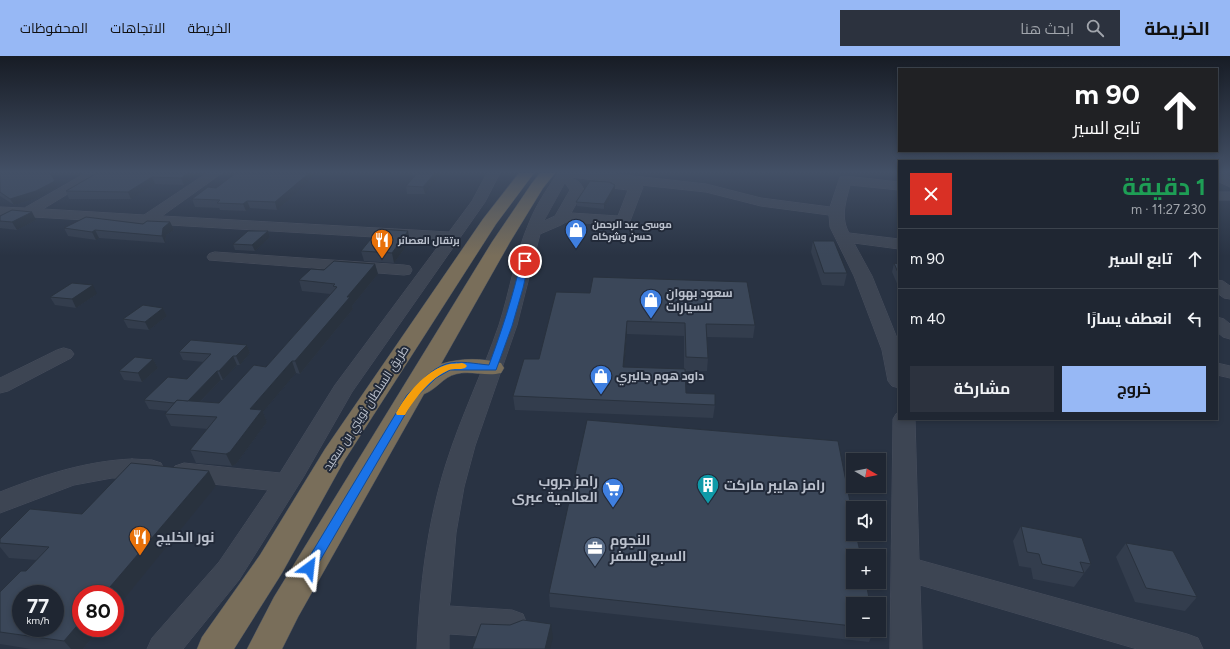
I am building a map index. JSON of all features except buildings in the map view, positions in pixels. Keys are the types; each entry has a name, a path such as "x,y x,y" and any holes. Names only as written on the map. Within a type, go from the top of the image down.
{"highway":[{"path":"489,222 499,201"},
{"name":"طريق السلطان ثويني بن سعيد","path":"214,649 271,564 334,456 489,222 506,201"},
{"path":"264,649 298,587 501,242 528,201"},
{"path":"410,397 433,376 448,367 470,366 493,368"}],"street":[{"path":"27,212 47,201"},
{"path":"148,219 175,201"},
{"path":"163,649 229,571 286,483 343,390 478,201"},
{"path":"433,649 434,599 444,517 458,463 493,368 519,288 533,231 547,201"},
{"path":"560,219 571,201"},
{"path":"533,231 556,222 562,217 624,221 631,201"},
{"path":"756,201 836,212"},
{"path":"839,201 836,212 838,226 863,276 892,350 898,377"},
{"path":"0,211 148,219 254,227 453,237"},
{"path":"843,237 898,244"},
{"path":"215,257 404,270"},
{"path":"1218,286 1230,294"},
{"path":"1218,324 1230,333"},
{"path":"0,386 64,354"},
{"path":"1218,369 1230,372"},
{"path":"904,420 906,503 906,649"},
{"path":"0,503 41,485 81,473 115,468 147,468 286,483"},
{"path":"905,568 1133,641 1187,649"},
{"path":"434,619 512,624"}],"slow traffic":[{"path":"401,413 410,397 433,376 448,367 462,366"}],"place":[{"name":"موسى عبد الرحمن حسن وشركاه","path":"576,250"},
{"name":"برتقال العصاىٔر","path":"382,260"},
{"name":"سعود بهوان للسيارات","path":"651,320"},
{"name":"داود هوم جاليري","path":"601,396"},
{"name":"رامز هايبر ماركت","path":"708,504"},
{"name":"رامز جروب العالمية عبرى","path":"613,508"},
{"name":"نور الخليج","path":"140,556"},
{"name":"النجوم السبع للسفر","path":"595,568"}],"route":[{"path":"309,568 410,397 433,376 448,367 470,366 493,368 508,326 525,261"}]}
